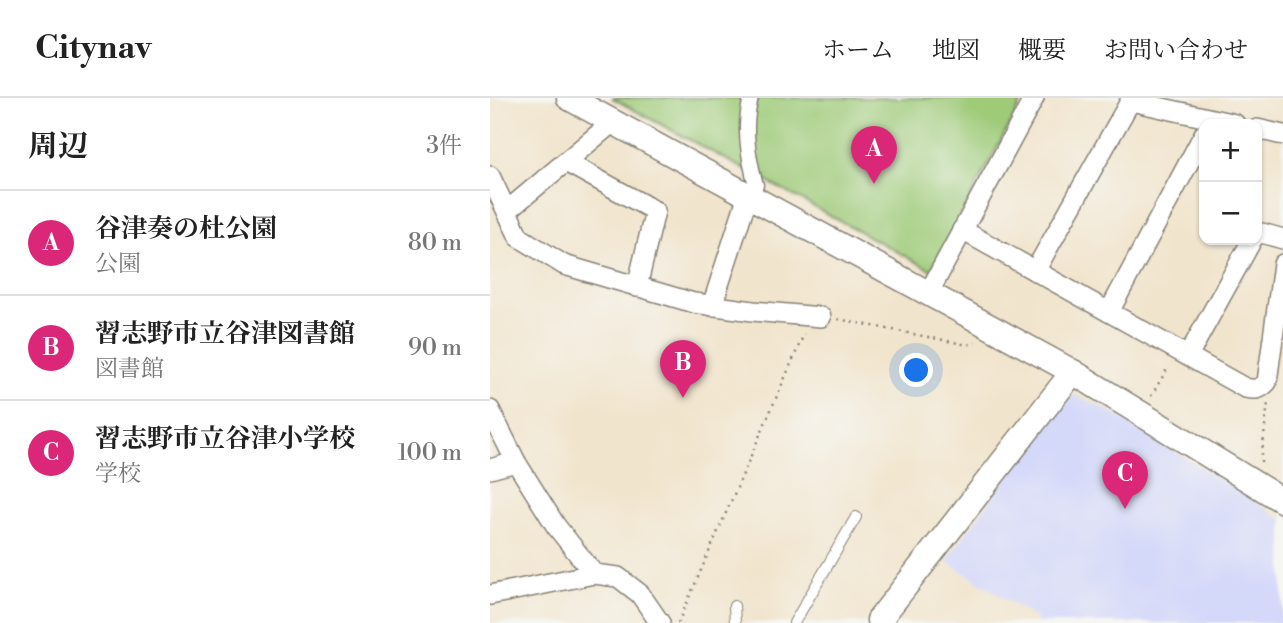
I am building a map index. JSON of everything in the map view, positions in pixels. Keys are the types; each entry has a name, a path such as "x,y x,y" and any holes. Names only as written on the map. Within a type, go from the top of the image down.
{"street":[{"path":"569,98 752,190 928,294 1073,372 1283,501"},
{"path":"712,306 752,190 747,127 751,98"},
{"path":"928,294 1034,98"},
{"path":"1035,271 1132,99 1199,123"},
{"path":"508,210 613,122"},
{"path":"1262,130 1283,135"},
{"path":"1109,312 1199,143"},
{"path":"566,162 654,211 637,286"},
{"path":"490,176 519,237 564,265 694,303 816,316"},
{"path":"962,230 1245,388 1255,390 1262,388 1267,382 1283,264"},
{"path":"1262,233 1283,239"},
{"path":"1183,354 1249,245"},
{"path":"877,622 1073,372"},
{"path":"490,410 516,462 556,526 594,574"},
{"path":"490,470 516,462"},
{"path":"490,595 594,574 618,577 639,594 660,623"}],"lane":[{"path":"794,623 856,517"},
{"path":"734,606 735,623"}],"path":[{"path":"678,623 816,316 968,345 983,339 990,328"},
{"path":"1149,400 1183,354"},
{"path":"1260,470 1268,410 1267,382"}],"shaded area":[{"path":"1074,395 1108,410 1283,520 1283,623 1035,623 1037,619 946,561 1066,396"}],"green space":[{"path":"612,98 1024,98 931,270"}],"place":[{"name":"谷津奏の杜公園","path":"874,184"},
{"name":"習志野市立谷津図書館","path":"683,398"},
{"name":"習志野市立谷津小学校","path":"1125,509"}]}
